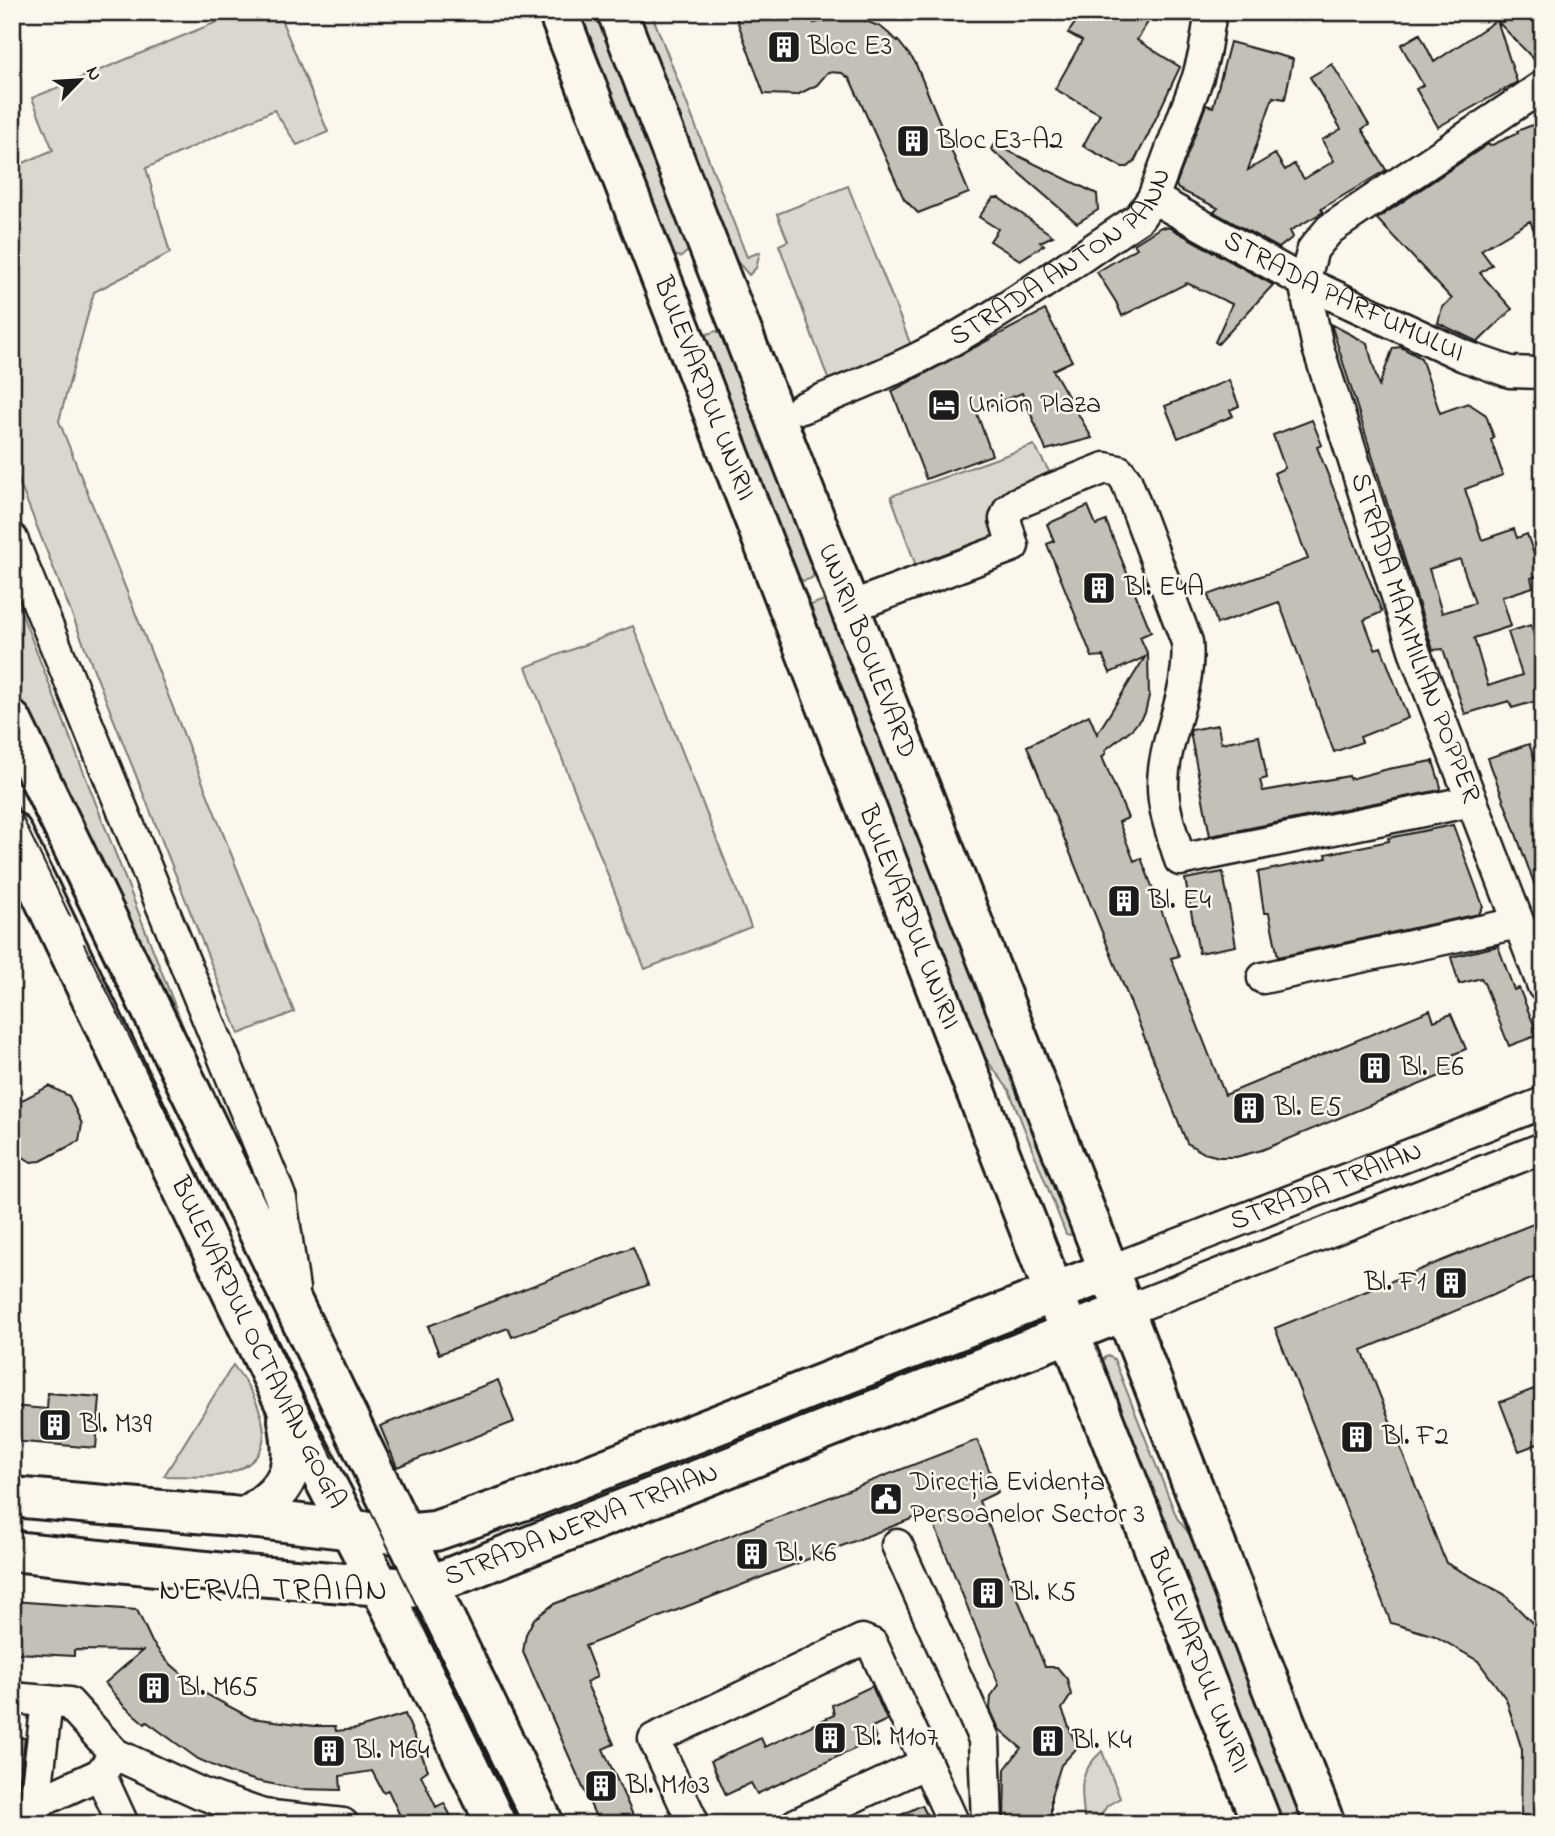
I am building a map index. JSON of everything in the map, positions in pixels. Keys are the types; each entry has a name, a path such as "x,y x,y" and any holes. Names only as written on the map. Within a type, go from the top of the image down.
{"main road":[{"name":"BULEVARDUL UNIRII","path":"558,12 1262,1824"},
{"name":"UNIRII BOULEVARD","path":"617,12 1109,1271"},
{"path":"675,315 727,295"},
{"path":"787,603 845,594"},
{"name":"BULEVARDUL OCTAVIAN GOGA","path":"12,720 544,1824"},
{"path":"12,832 57,925"},
{"name":"BULEVARDUL OCTAVIAN GOGA","path":"57,925 285,1404 405,1635 496,1824"},
{"name":"BULEVARDUL UNIRII","path":"1109,1271 1325,1824"},
{"name":"STRADA NERVA TRAIAN","path":"12,1497 403,1534 447,1528 536,1496 1109,1271"},
{"name":"STRADA NERVA TRAIAN","path":"12,1551 244,1575 407,1588 428,1586 1125,1311"},
{"path":"245,1517 272,1500 282,1489 290,1471 291,1433 285,1404"}],"street":[{"name":"STRADA ANTON PANN","path":"802,408 942,344 1012,302 1139,218 1153,198 1198,77 1210,12"},
{"path":"1304,282 1313,249 1329,229 1543,86"},
{"name":"STRADA PARFUMULUI","path":"1153,198 1304,282 1464,356 1510,372 1543,373"},
{"name":"STRADA MAXIMILIAN POPPER","path":"1304,282 1318,348 1416,656 1543,986"},
{"path":"845,594 1013,546 1005,519 1009,509 1017,503 1105,468 1119,471 1126,480 1187,642 1188,670 1163,786 1167,815 1180,860 1472,801"},
{"name":"BULEVARDUL OCTAVIAN GOGA","path":"12,539 281,1199 297,1313"},
{"name":"BULEVARDUL OCTAVIAN GOGA","path":"12,869 57,925"},
{"path":"1263,978 1518,923"},
{"name":"STRADA TRAIAN","path":"1109,1271 1543,1103"},
{"name":"STRADA TRAIAN","path":"1125,1311 1543,1148"},
{"path":"897,1545 984,1739 987,1824"},
{"path":"694,1824 654,1739 862,1640 872,1644 954,1824"},
{"path":"12,1698 69,1703 108,1764 122,1824"},
{"path":"31,1814 47,1701"},
{"path":"814,1820 926,1763"},
{"path":"31,1814 108,1764 189,1788 237,1807 282,1818 343,1824"}],"shaded area":[{"path":"241,12 278,12 328,132 297,145 274,110 146,168 170,253 94,292 59,421 294,1012 239,1034 12,464 12,168 53,150 32,98"},
{"path":"575,12 597,12 688,244 688,251 681,257 673,255"},
{"path":"637,12 651,12 747,257 760,252 756,268 749,275 733,257"},
{"path":"848,186 916,358 834,395 779,245 788,241 777,214"},
{"path":"716,331 723,335 815,568 812,578 804,581 795,577 703,342 707,334"},
{"path":"1034,445 1058,487 1017,503 1013,546 921,580 891,496"},
{"path":"12,589 193,1052 184,1057 12,700"},
{"path":"824,600 832,608 1074,1233 1070,1235 1066,1234 1009,1090 981,1052 809,615 811,605"},
{"path":"633,626 751,927 645,969 526,667"},
{"path":"1108,1356 1114,1359 1177,1518 1194,1540 1307,1824 1284,1824 1103,1363"},
{"path":"233,1365 252,1393 259,1409 263,1439 259,1453 248,1464 222,1475 164,1476"},
{"path":"1102,1751 1120,1798 1107,1806 1095,1824 1085,1824 1082,1784 1088,1768"}],"building":[{"path":"734,12 810,12 814,23 842,17 863,20 881,27 899,42 915,62 969,193 918,213 904,199 850,79 842,73 828,72 817,85 797,95 764,94"},
{"path":"1083,12 1154,12 1137,40 1180,67 1134,162 1128,167 1122,167 1083,146 1100,114 1055,89 1082,41 1068,33"},
{"path":"1527,12 1543,12 1543,69 1499,23"},
{"path":"1497,20 1517,82 1438,127 1416,89 1423,85 1401,45 1420,34 1434,62"},
{"path":"1230,42 1293,59 1285,99 1273,97 1248,170 1275,154 1285,170 1294,164 1304,179 1334,161 1322,140 1341,129 1310,77 1332,64 1369,125 1362,129 1386,170 1290,231 1293,237 1279,248 1214,212 1218,208 1178,189 1176,185 1206,105 1213,107"},
{"path":"1543,121 1543,251 1530,221 1481,250 1492,265 1480,273 1512,309 1478,342 1438,323 1442,307 1452,299 1377,219 1488,144 1490,146"},
{"path":"994,144 1097,194 1098,210 1077,223 991,149"},
{"path":"993,198 999,198 1053,236 1040,242 1044,245 1020,260 990,241 998,229 979,217"},
{"path":"1161,227 1170,228 1273,285 1218,344 1215,342 1232,304 1187,283 1122,316 1097,272 1137,248 1134,244"},
{"name":"Union Plaza","path":"1045,310 1072,361 1053,370 1092,438 1046,450 1022,393 976,411 992,455 926,479 892,391"},
{"path":"1331,324 1367,343 1379,386 1393,348 1401,347 1421,358 1440,413 1468,403 1486,415 1503,475 1465,489 1482,540 1514,529 1517,538 1527,534 1541,575 1531,578 1533,587 1502,597 1511,626 1474,638 1488,686 1522,675 1508,632 1531,625 1537,645 1543,643 1543,699 1512,708 1509,701 1465,714 1443,649 1433,650","holes":["1460,559 1475,603 1442,613 1429,569"]},
{"path":"1229,380 1239,406 1230,410 1233,416 1178,438 1165,406"},
{"path":"1312,420 1322,445 1317,447 1382,612 1364,620 1375,649 1381,647 1408,718 1360,737 1362,742 1334,752 1279,602 1217,624 1208,595 1308,559 1274,473 1285,468 1273,435"},
{"path":"1088,506 1096,525 1106,521 1151,632 1140,637 1148,655 1149,696 1145,713 1133,728 1105,750 1106,753 1102,757 1128,818 1119,822 1134,861 1141,858 1179,956 1171,958 1225,1095 1430,1010 1434,1021 1451,1014 1466,1049 1452,1055 1457,1069 1262,1150 1236,1157 1219,1157 1204,1153 1187,1143 1027,746 1089,715 1097,734 1145,657 1110,673 1103,656 1092,657 1047,544 1054,541 1047,524"},
{"path":"1218,725 1221,743 1259,736 1267,778 1260,780 1263,791 1349,776 1350,779 1433,761 1441,787 1440,790 1210,836 1190,732"},
{"path":"1529,744 1543,781 1541,902 1488,758"},
{"path":"1453,825 1483,906 1479,914 1278,957 1269,913 1264,913 1258,872 1327,858 1326,854 1389,841 1388,838"},
{"path":"1223,872 1236,946 1199,953 1185,879"},
{"path":"1498,946 1514,990 1519,988 1538,1035 1509,1046 1481,978 1459,984 1451,957"},
{"path":"49,1086 69,1096 82,1124 79,1141 41,1161 31,1162 12,1150 12,1105"},
{"path":"1543,1220 1543,1274 1362,1350 1446,1563 1504,1594 1543,1634 1543,1824 1521,1824 1522,1750 1506,1699 1478,1661 1435,1636 1391,1623 1275,1328"},
{"path":"633,1247 648,1285 512,1337 508,1328 439,1354 428,1326"},
{"path":"498,1380 514,1422 397,1467 380,1426"},
{"path":"1534,1389 1543,1411 1543,1442 1519,1451 1500,1402"},
{"name":"Bl. M39","path":"48,1393 100,1397 96,1448 12,1441 12,1406 47,1409"},
{"path":"977,1440 998,1492 979,1501 1045,1667 1057,1667 1067,1679 1071,1695 1062,1709 1077,1748 1061,1765 1051,1796 1051,1824 1004,1824 1005,1769 1021,1748 999,1729 990,1709 991,1696 999,1685 929,1512 585,1646 597,1677 586,1682 614,1744 603,1749 637,1824 599,1824 523,1652 526,1634 534,1619 554,1604"},
{"path":"12,1601 137,1610 152,1642 166,1660 204,1693 251,1718 335,1726 336,1731 356,1729 405,1714 428,1770 421,1775 436,1807 444,1803 455,1824 399,1824 403,1822 388,1790 383,1792 372,1771 340,1776 341,1790 298,1789 230,1773 198,1759 147,1722 145,1724 123,1705 105,1683 142,1651 74,1650 74,1656 16,1653 17,1642 12,1641"},
{"name":"Bl. M107","path":"872,1686 887,1720 872,1727 876,1739 757,1794 751,1783 726,1795 711,1761 761,1738 765,1747 834,1715 832,1705"},
{"path":"12,1737 25,1738 19,1786 12,1786"},
{"path":"922,1805 931,1824 882,1824"}],"tram line":[{"path":"12,770 522,1824"},
{"path":"12,796 70,916"},
{"path":"84,944 178,1136"},
{"path":"268,1325 333,1458"}],"place":[{"name":"Bloc E3","path":"784,47"},
{"name":"Bloc E3-A2","path":"913,141"},
{"name":"Union Plaza","path":"944,405"},
{"name":"Bl. E4A","path":"1099,588"},
{"name":"Bl. E4","path":"1124,901"},
{"name":"Bl. E6","path":"1375,1068"},
{"name":"Bl. E5","path":"1249,1108"},
{"name":"Bl. F1","path":"1451,1283"},
{"name":"Bl. M39","path":"55,1425"},
{"name":"Bl. F2","path":"1357,1437"},
{"name":"Direcția Evidența Persoanelor Sector 3","path":"886,1499"},
{"name":"Bl. K6","path":"752,1554"},
{"name":"Bl. K5","path":"988,1593"},
{"name":"Bl. M65","path":"154,1688"},
{"name":"Bl. M107","path":"830,1738"},
{"name":"Bl. K4","path":"1048,1741"},
{"name":"Bl. M64","path":"329,1751"},
{"name":"Bl. M103","path":"601,1786"}],"district":[{"name":"NERVA TRAIAN","path":"274,1591"}]}
